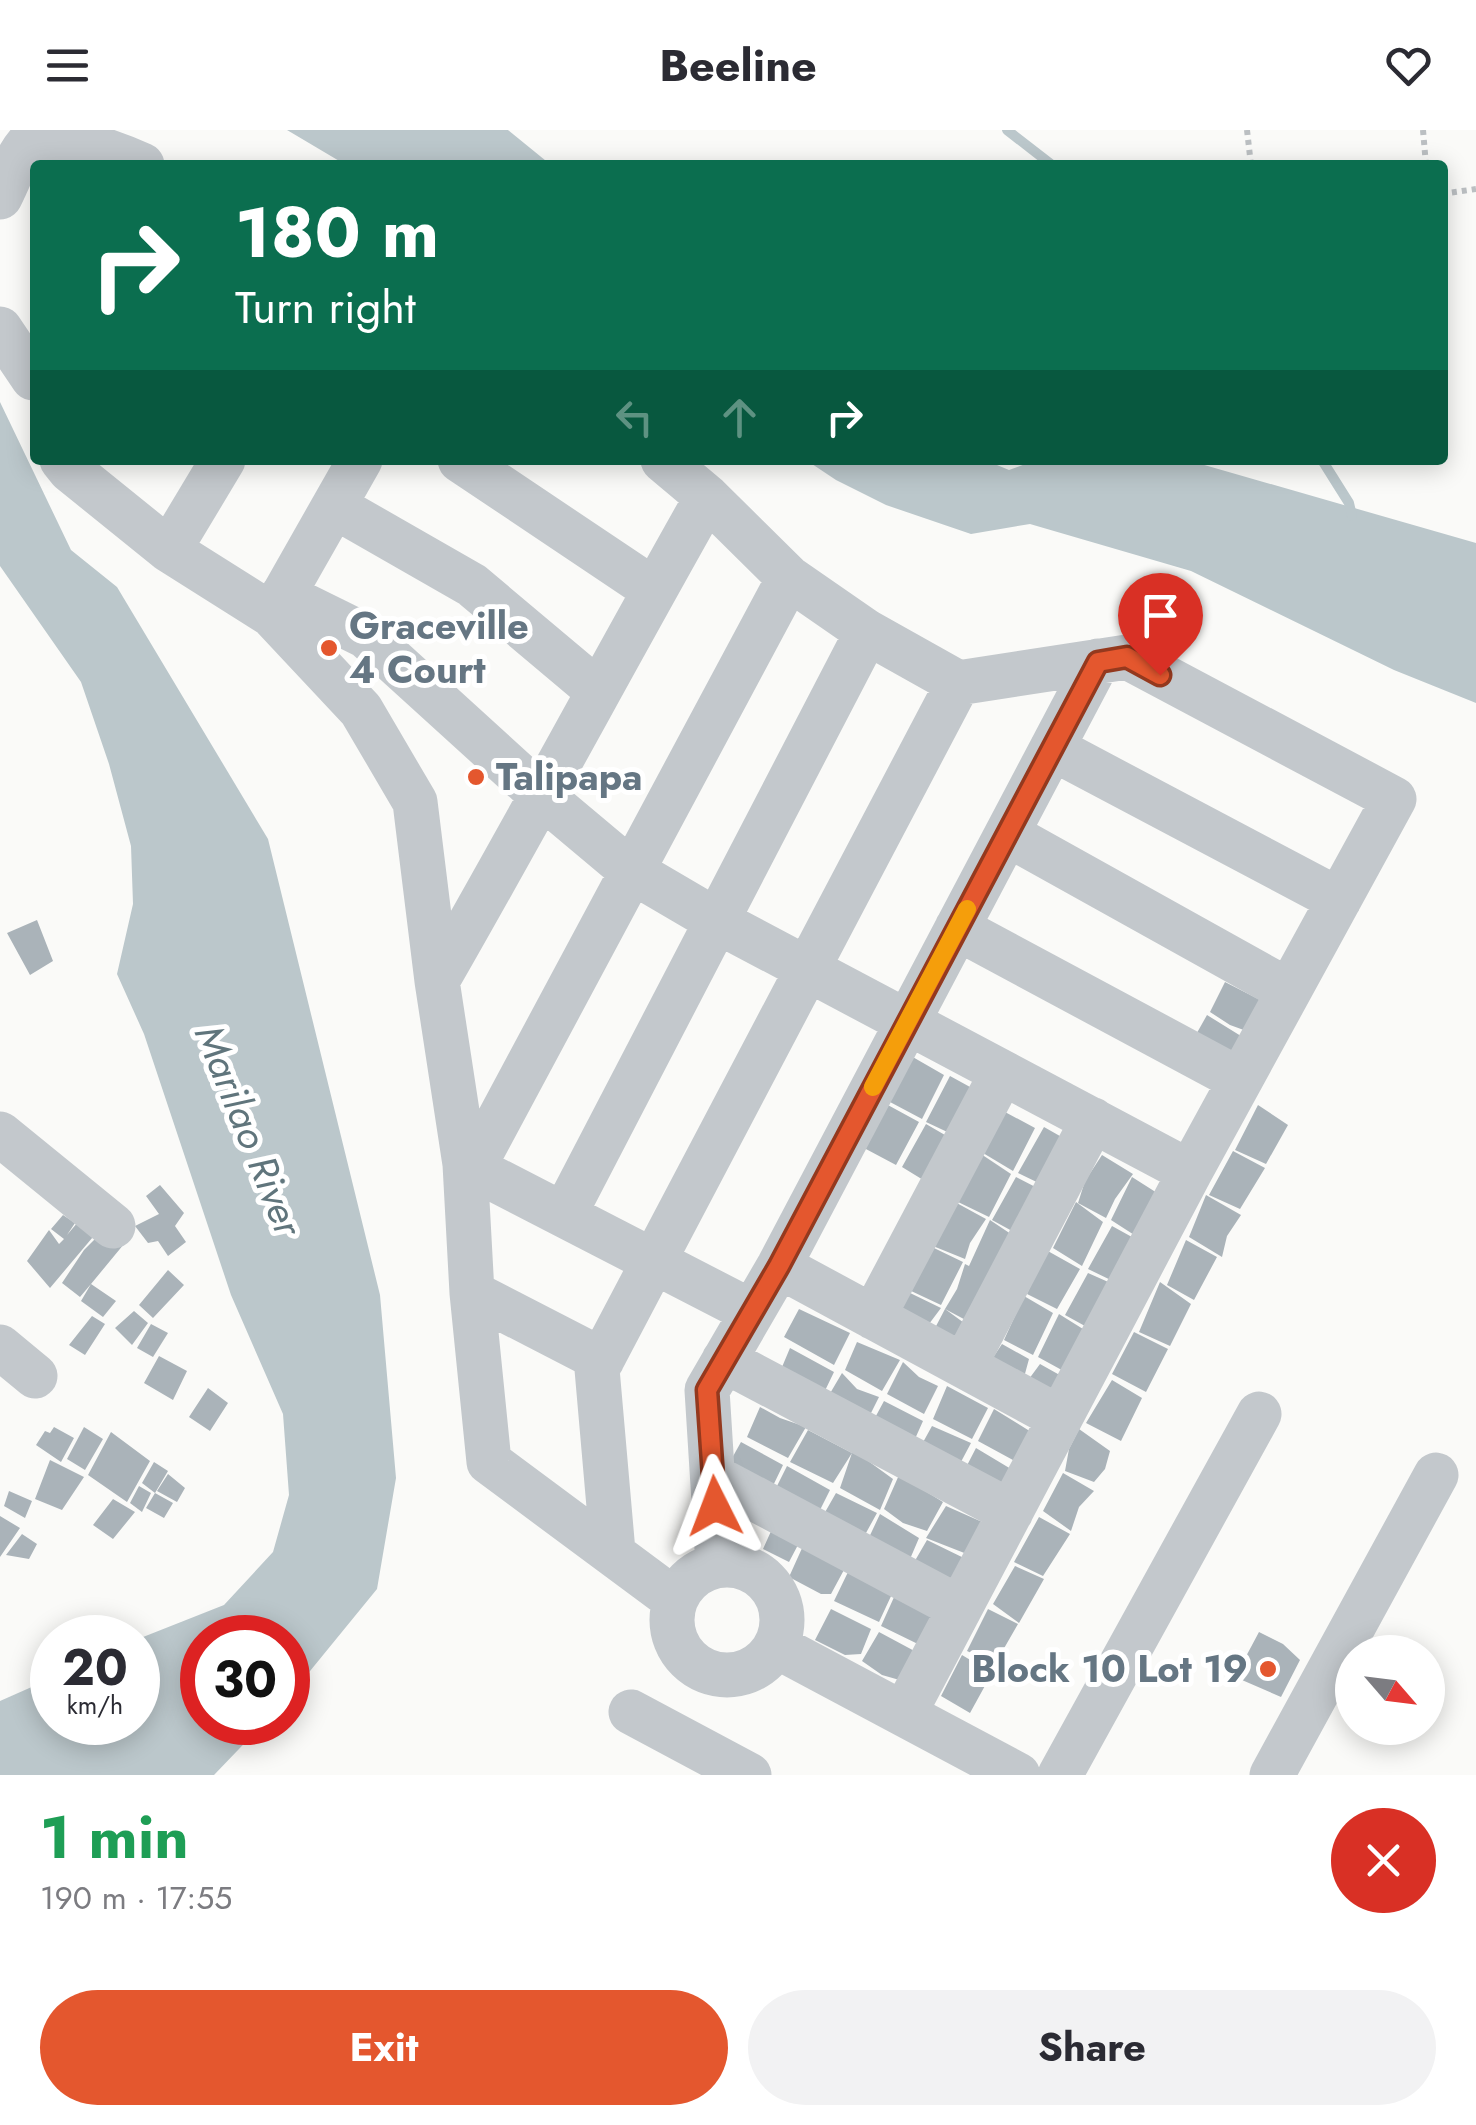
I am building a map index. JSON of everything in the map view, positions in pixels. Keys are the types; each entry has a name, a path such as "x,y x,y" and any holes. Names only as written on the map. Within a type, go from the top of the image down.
{"street":[{"path":"0,197 31,140 45,132 63,132 131,160"},
{"path":"0,329 30,373"},
{"path":"169,550 220,465"},
{"path":"278,605 357,465"},
{"path":"467,465 654,590"},
{"path":"669,465 789,578 867,632 958,682 1127,657 1394,799 1190,1172 904,1714"},
{"path":"88,469 169,550 278,605 366,636 543,797 630,870 716,921 1190,1172"},
{"path":"437,981 707,497"},
{"path":"334,506 472,586 598,690"},
{"path":"469,1166 789,578"},
{"path":"278,605 361,710 415,802 437,981 469,1166 472,1293 489,1462 675,1600"},
{"path":"564,1215 867,632"},
{"path":"718,1565 707,1390 779,1266 1098,662"},
{"path":"614,1552 597,1369 958,682"},
{"path":"1052,748 1338,900"},
{"path":"1006,834 1289,991"},
{"path":"957,928 1240,1080"},
{"path":"873,1317 1002,1072"},
{"path":"964,1366 1093,1120"},
{"path":"0,1134 113,1226"},
{"path":"469,1166 752,1312"},
{"path":"779,1266 1060,1418"},
{"path":"472,1293 602,1360"},
{"path":"0,1348 35,1376"},
{"path":"724,1360 1011,1512"},
{"path":"1060,1775 1259,1414"},
{"path":"1272,1775 1436,1475"},
{"path":"714,1477 960,1608"},
{"path":"718,1565 748,1568 772,1587 782,1616 776,1646 766,1659 736,1675 703,1670 689,1661 672,1633 675,1600 685,1583 699,1571 718,1565"},
{"path":"776,1646 1018,1775"},
{"path":"632,1712 749,1775"}],"path":[{"path":"1248,130 1250,160"},
{"path":"1423,130 1426,160"},
{"path":"1448,193 1476,188"}],"water":[{"path":"287,130 508,130 545,160 338,160"},
{"name":"Marilao River","path":"0,402 71,550 117,587 268,839 380,1295 396,1478 377,1589 310,1671 310,1615 199,1615 224,1605 273,1552 289,1495 283,1414 231,1295 144,1034 117,974 133,904 131,846 81,682 0,566"},
{"path":"814,465 997,465 1009,470 1022,465 1204,465 1476,543 1476,703 1394,670 1191,571 1030,524 971,534 886,505"},
{"path":"180,1622 180,1745 243,1745 214,1775 0,1775 0,1701 30,1688 30,1745 160,1745 160,1630"}],"building":[{"path":"37,920 53,961 30,975 7,933"},
{"path":"1225,982 1268,1004 1252,1033 1210,1012"},
{"path":"1207,1015 1249,1041 1234,1070 1189,1047"},
{"path":"911,1056 944,1075 922,1119 890,1102"},
{"path":"950,1076 981,1093 958,1137 926,1122"},
{"path":"886,1104 919,1122 896,1165 864,1148"},
{"path":"1258,1105 1288,1125 1266,1164 1235,1150"},
{"path":"1005,1112 1035,1128 1013,1171 983,1153"},
{"path":"926,1124 957,1142 933,1186 902,1167"},
{"path":"1044,1127 1074,1144 1049,1188 1018,1173"},
{"path":"1233,1151 1265,1168 1240,1209 1209,1195"},
{"path":"981,1154 1011,1174 989,1217 956,1201"},
{"path":"1102,1155 1133,1174 1106,1218 1078,1203 1085,1181"},
{"path":"1016,1177 1047,1193 1025,1238 992,1220"},
{"path":"1132,1177 1165,1198 1142,1240 1111,1220"},
{"path":"160,1185 184,1213 175,1226 186,1242 168,1256 158,1241 148,1243 135,1226 159,1214 146,1196"},
{"path":"1206,1195 1241,1215 1227,1236 1222,1257 1189,1237"},
{"path":"953,1201 986,1219 970,1243 965,1259 928,1244"},
{"path":"1076,1202 1103,1222 1082,1266 1053,1248"},
{"path":"89,1209 103,1225 50,1288 27,1261 49,1230 59,1244 64,1239 51,1229 63,1215 75,1223 67,1235"},
{"path":"990,1220 1020,1240 975,1325 945,1309"},
{"path":"1112,1226 1141,1242 1119,1284 1088,1269"},
{"path":"105,1229 124,1244 80,1297 62,1283 84,1250"},
{"path":"1186,1240 1217,1257 1194,1300 1167,1285"},
{"path":"934,1248 963,1262 941,1305 909,1290"},
{"path":"1046,1250 1080,1269 1057,1309 1027,1294"},
{"path":"168,1270 184,1285 153,1318 139,1305"},
{"path":"1088,1273 1115,1285 1094,1331 1065,1315"},
{"path":"1160,1282 1191,1304 1170,1346 1139,1332"},
{"path":"91,1284 116,1301 103,1317 81,1301"},
{"path":"906,1291 941,1308 926,1328 897,1315"},
{"path":"1024,1296 1053,1313 1033,1355 1004,1340"},
{"path":"799,1309 850,1333 834,1365 784,1337"},
{"path":"945,1309 971,1328 961,1345 934,1330"},
{"path":"134,1311 148,1323 132,1345 115,1328"},
{"path":"1059,1314 1091,1334 1069,1374 1038,1357"},
{"path":"92,1316 105,1324 85,1355 69,1345"},
{"path":"151,1324 168,1333 153,1357 137,1348"},
{"path":"1134,1332 1168,1349 1146,1392 1112,1374"},
{"path":"857,1342 900,1360 882,1391 845,1370"},
{"path":"1002,1344 1029,1359 1023,1381 990,1362"},
{"path":"790,1348 834,1372 820,1401 777,1379"},
{"path":"159,1356 187,1371 173,1400 144,1383"},
{"path":"903,1362 919,1377 938,1386 924,1414 887,1394"},
{"path":"1040,1364 1065,1378 1054,1396 1026,1383"},
{"path":"842,1373 857,1389 879,1397 863,1429 822,1407"},
{"path":"1112,1380 1142,1398 1121,1441 1086,1423"},
{"path":"947,1386 988,1408 972,1439 933,1419"},
{"path":"208,1388 228,1403 210,1431 189,1417"},
{"path":"884,1401 923,1421 910,1450 870,1427"},
{"path":"760,1407 806,1427 788,1458 747,1437"},
{"path":"994,1409 1036,1435 1022,1465 978,1441"},
{"path":"932,1426 971,1443 954,1475 916,1455"},
{"path":"54,1427 74,1438 61,1462 36,1445 45,1431 50,1433"},
{"path":"84,1427 103,1439 85,1470 67,1459"},
{"path":"1079,1429 1110,1451 1105,1469 1094,1482 1065,1471 1069,1449"},
{"path":"808,1430 852,1453 833,1483 790,1462"},
{"path":"111,1432 150,1461 127,1502 88,1475"},
{"path":"741,1442 783,1465 770,1492 722,1476"},
{"path":"976,1448 1016,1472 1001,1501 960,1479"},
{"path":"853,1450 893,1479 880,1510 840,1488"},
{"path":"50,1460 84,1477 62,1510 35,1499"},
{"path":"154,1462 168,1471 155,1493 142,1483"},
{"path":"787,1466 830,1490 814,1522 770,1500"},
{"path":"1063,1473 1094,1491 1079,1507 1071,1531 1043,1511"},
{"path":"168,1474 185,1488 177,1502 157,1491"},
{"path":"899,1475 943,1502 927,1531 903,1523 884,1509"},
{"path":"139,1486 151,1493 142,1512 130,1503"},
{"path":"9,1491 32,1501 25,1518 4,1506"},
{"path":"155,1493 173,1503 164,1518 146,1508"},
{"path":"836,1493 877,1513 861,1542 820,1521"},
{"path":"113,1499 135,1512 113,1539 93,1525"},
{"path":"946,1506 989,1525 972,1556 926,1538"},
{"path":"880,1514 919,1538 907,1566 865,1546"},
{"path":"0,1516 20,1528 0,1557"},
{"path":"1039,1517 1070,1534 1043,1576 1014,1562"},
{"path":"772,1529 799,1543 789,1562 763,1549"},
{"path":"22,1534 37,1544 29,1559 6,1555"},
{"path":"927,1540 970,1561 951,1591 909,1571"},
{"path":"803,1546 845,1568 831,1594 821,1594 789,1577"},
{"path":"1015,1566 1044,1579 1019,1623 993,1604"},
{"path":"849,1570 892,1594 879,1622 834,1601"},
{"path":"895,1595 941,1616 924,1647 881,1626"},
{"path":"831,1609 871,1629 861,1654 845,1655 815,1640"},
{"path":"988,1609 1018,1624 995,1664 967,1651"},
{"path":"879,1632 920,1654 903,1681 882,1675 862,1661"},
{"name":"Block 10 Lot 19","path":"1259,1632 1283,1644 1300,1660 1281,1697 1235,1677"},
{"path":"962,1655 992,1673 970,1713 941,1696"}],"waterway":[{"path":"1007,130 1046,160"},
{"path":"1325,465 1349,503 1352,516"}],"slow traffic":[{"path":"873,1087 967,909"}],"place":[{"name":"Graceville 4 Court","path":"329,648"},
{"name":"Talipapa","path":"476,777"},
{"name":"Block 10 Lot 19","path":"1268,1669"}],"route":[{"path":"715,1506 707,1390 779,1266 1098,662 1127,657 1160,675"}]}
